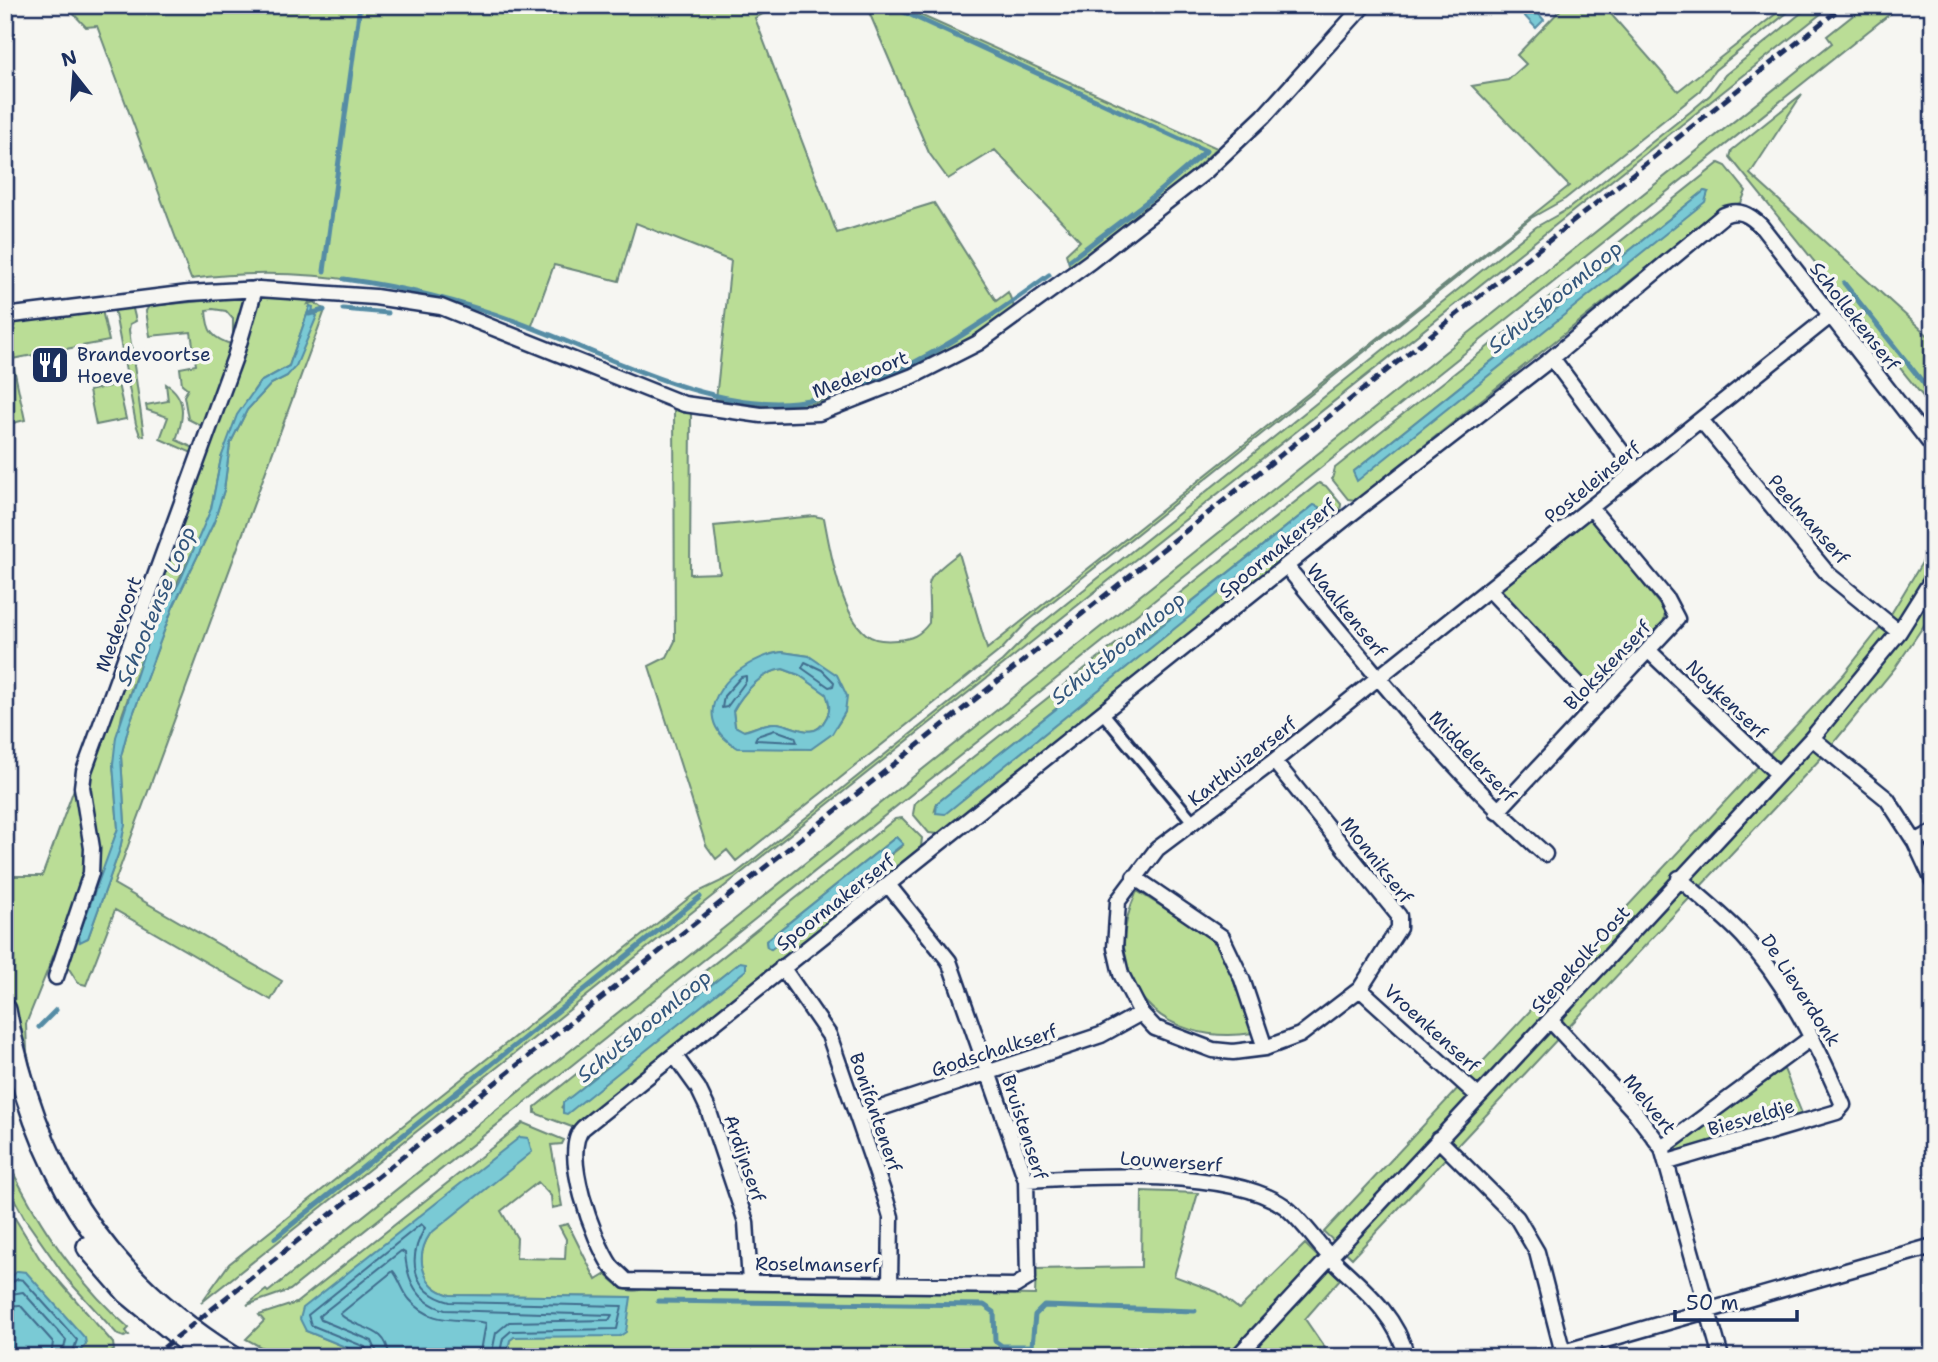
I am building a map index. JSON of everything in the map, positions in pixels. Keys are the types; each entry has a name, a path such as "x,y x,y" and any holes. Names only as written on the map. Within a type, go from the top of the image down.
{"main road":[{"path":"5,1010 23,1093 52,1165 75,1205 105,1245 158,1303 232,1357"},
{"path":"5,1080 39,1170 77,1233 128,1293 205,1357"}],"street":[{"name":"Medevoort","path":"5,316 189,293 255,289 329,291 441,307 684,404 761,415 819,414 913,376 978,343 1091,261 1205,172 1264,116 1364,5"},
{"name":"Spoormakerserf","path":"611,1266 582,1197 573,1152 576,1135 782,967 889,886 1102,712 1552,358 1724,215 1733,211 1744,213"},
{"name":"Schollekenserf","path":"1744,213 1761,226 1933,447"},
{"name":"Medevoort","path":"56,977 91,873 92,848 82,787 84,771 235,357 255,289"},
{"name":"Posteleinserf","path":"1378,678 1830,316"},
{"path":"1552,358 1636,471"},
{"name":"Peelmanserf","path":"1701,420 1828,573 1899,632"},
{"name":"Blokskenserf","path":"1497,812 1677,619 1666,598 1591,508"},
{"name":"Waalkenserf","path":"1286,566 1378,678"},
{"name":"Stepekolk-Oost","path":"1237,1355 1812,738 1899,632 1933,578"},
{"path":"1489,589 1596,703"},
{"name":"Noykenserf","path":"1649,651 1778,774"},
{"name":"Karthuizerserf","path":"1360,989 1300,1034 1265,1048 1233,1052 1213,1050 1155,1028 1141,1013 1121,974 1115,948 1118,901 1157,849 1378,678"},
{"name":"Middelerserf","path":"1378,678 1497,812 1545,855"},
{"path":"1102,712 1194,822"},
{"path":"1812,738 1887,799 1915,842 1933,881"},
{"name":"Monnikserf","path":"1274,761 1399,916 1399,928 1360,989"},
{"path":"1915,842 1933,832"},
{"path":"1135,877 1222,937 1242,979 1265,1048"},
{"name":"De Lieverdonk","path":"1679,878 1743,936 1779,985 1811,1038 1843,1105"},
{"name":"Bruistenserf","path":"889,886 949,961 1026,1181 1028,1278"},
{"name":"Bonifantenerf","path":"782,967 824,1023 891,1217 890,1284"},
{"name":"Vroenkenserf","path":"1360,989 1478,1096"},
{"name":"Godschalkserf","path":"856,1116 1101,1035 1141,1013"},
{"name":"Melvert","path":"1551,1021 1635,1112 1665,1155 1721,1357"},
{"name":"Biesveldje","path":"1665,1155 1811,1038"},
{"name":"Ardijnserf","path":"675,1056 698,1087 708,1109 742,1209 750,1240 750,1282"},
{"name":"Biesveldje","path":"1665,1155 1837,1112 1843,1105"},
{"path":"1438,1139 1517,1218 1537,1252 1563,1354"},
{"name":"Louwerserf","path":"1026,1181 1091,1176 1216,1181 1248,1188 1284,1206 1329,1256 1385,1309 1401,1333 1407,1357"},
{"path":"1546,1357 1933,1246"},
{"name":"Roselmanserf","path":"611,1266 626,1282 1015,1286 1028,1278"}],"green space":[{"path":"65,5 779,5 755,18 837,233 934,203 996,301 1008,292 1015,309 948,349 877,383 815,403 772,406 716,399 731,261 636,223 619,281 554,265 531,328 447,301 364,282 280,274 191,279 97,26 86,27"},
{"path":"866,5 898,5 1217,148 1180,183 1070,267 1066,254 1080,241 995,150 948,179 929,153"},
{"path":"1565,5 1603,5 1678,91 1787,5 1797,5 1715,70 1698,93 1565,199 1531,218 1027,622 1002,649 736,861 727,850 716,859 706,845 649,666 667,657 675,641 674,406 691,411 690,574 720,573 714,526 814,516 824,518 843,596 849,611 866,634 877,639 893,640 911,637 922,631 929,623 929,582 937,571 959,553 987,649 1569,186 1472,86 1508,80 1526,64 1517,55","holes":["782,652 809,656 845,712 833,731 819,743 804,748 770,745 716,725 771,654"]},
{"path":"1811,5 1832,5 201,1303 229,1264 694,894 734,875 1002,661 1031,632 1536,227 1568,209 1690,112 1710,95 1725,75"},
{"path":"1866,5 1901,5 290,1290 247,1305 266,1290 268,1292 1832,43 1827,36"},
{"path":"1802,94 1750,174 1933,340 1933,409 1730,157 1732,150"},
{"path":"1719,163 1726,166 1746,191 1741,203 1723,207 1356,500 1348,499 1332,479 1335,468","holes":["1704,191 1708,192 1353,472"]},
{"path":"276,294 313,295 308,304 314,302 325,310 114,884 282,981 271,1000 115,910 86,985 78,983 66,964 93,878 88,777 204,427 188,419 184,396 188,389 182,384 180,368 196,365 191,332 150,336 146,311 149,306","holes":["310,306 316,315 287,376 271,384 247,410 230,444 224,490 214,522 173,607 129,725 121,756 125,824 120,849 88,938 80,941 118,828 113,764 122,715 148,641 201,535 211,509 221,458 254,390 260,382 289,366","206,310 226,311 233,319 233,345 215,337 209,329"]},
{"path":"132,305 136,321 130,324 129,330 144,436 140,435 136,424 114,308"},
{"path":"102,310 109,341 12,359 25,420 5,425 5,323"},
{"path":"118,384 126,419 96,425 89,391"},
{"path":"166,384 178,395 181,402 181,424 176,440 194,448 192,453 160,439 168,417 147,410 146,405 168,401"},
{"path":"1319,483 1326,486 1341,504 1340,512 938,834 929,833 913,814 915,803","holes":["1314,505 935,810 937,803"]},
{"path":"1589,514 1665,612 1663,626 1600,694 1494,591"},
{"path":"1933,544 1933,612 1895,668 1822,757 1352,1258 1324,1232 1843,675 1891,614"},
{"path":"783,669 799,675 826,693 829,710 820,726 809,731 772,723 743,731 735,726 733,711 747,690 760,678"},
{"path":"82,767 88,841 85,877 26,1024 27,1052 38,1098 20,1070 5,997 5,876 42,876"},
{"path":"902,818 922,838 921,847 572,1127 535,1113 535,1107 895,819","holes":["896,837 903,845 771,949 767,947 766,941","740,962 561,1108 564,1103"]},
{"path":"1137,891 1205,934 1222,950 1253,1033 1220,1035 1190,1030 1165,1018 1145,1001 1131,979 1124,953 1126,923"},
{"path":"1784,1069 1803,1116 1678,1151 1676,1146"},
{"path":"523,1123 564,1140 562,1144 551,1145 562,1206 552,1208 551,1196 538,1182 501,1211 517,1238 516,1258 565,1259 566,1239 559,1226 568,1224 596,1280 606,1274 619,1286 635,1291 646,1287 1035,1295 1036,1269 1141,1267 1142,1191 1198,1193 1174,1276 1217,1292 1239,1309 1305,1244 1340,1279 1305,1319 1331,1357 1240,1357 1231,1347 1202,1351 1196,1357 506,1357 510,1340 514,1337 631,1297 450,1295 433,1285 424,1270 422,1253 430,1234 306,1331 370,1357 279,1357 246,1339 264,1321 259,1315 296,1303"},
{"path":"5,1156 58,1249 91,1290 129,1328 126,1331 129,1335 118,1335 67,1279 25,1219 5,1182"},
{"path":"5,1202 40,1259 113,1343 114,1350 105,1357 74,1357 77,1355 10,1275 5,1286"}],"water":[{"path":"1524,5 1531,5 1544,20 1536,28 1519,10"},
{"path":"1704,191 1708,192 1705,202 1357,481 1353,472"},
{"path":"310,306 313,307 312,313 317,316 296,366 287,376 271,384 247,410 230,444 224,490 214,522 173,607 129,725 121,756 125,824 120,849 88,938 80,942 79,935 118,828 113,764 116,737 148,641 180,581 211,509 221,458 237,415 260,382 289,366"},
{"path":"1314,505 1319,507 1319,512 945,814 936,813 937,803"},
{"path":"782,652 809,656 837,675 847,696 845,712 832,734 811,749 738,748 721,734 713,720 714,704 732,676 765,656","holes":["783,669 799,675 826,694 829,704 827,717 815,730 772,723 744,731 735,726 733,711 742,697 761,678"]},
{"path":"896,837 903,844 771,949 767,947 766,941"},
{"path":"740,962 746,963 746,970 567,1114 563,1113 563,1103"},
{"path":"520,1137 528,1138 532,1152 430,1234 422,1253 427,1279 440,1291 450,1295 631,1297 626,1332 620,1336 514,1337 510,1340 506,1357 370,1357 306,1331 300,1319 303,1308"},
{"path":"18,1271 26,1272 85,1338 86,1344 75,1357 5,1357 6,1297 12,1277"}],"waterway":[{"name":"Schootense Loop","path":"324,271 360,5"},
{"path":"889,5 1206,151 1149,200 1070,260"},
{"path":"344,279 416,292 487,311 662,380 730,398 763,403 796,402 830,396 897,371 962,335 1049,275"},
{"name":"Schutsboomloop","path":"1844,283 1933,395"},
{"path":"343,309 388,313"},
{"path":"309,314 324,310"},
{"path":"275,1238 700,897"},
{"name":"Schootense Loop","path":"39,1027 56,1010"},
{"path":"658,1301 984,1305 994,1312 995,1341 1002,1346 1032,1346 1035,1315 1044,1306 1195,1311"}],"railway":[{"path":"152,1357 1844,5"}],"place":[{"name":"Brandevoortse Hoeve","path":"50,365"}]}
